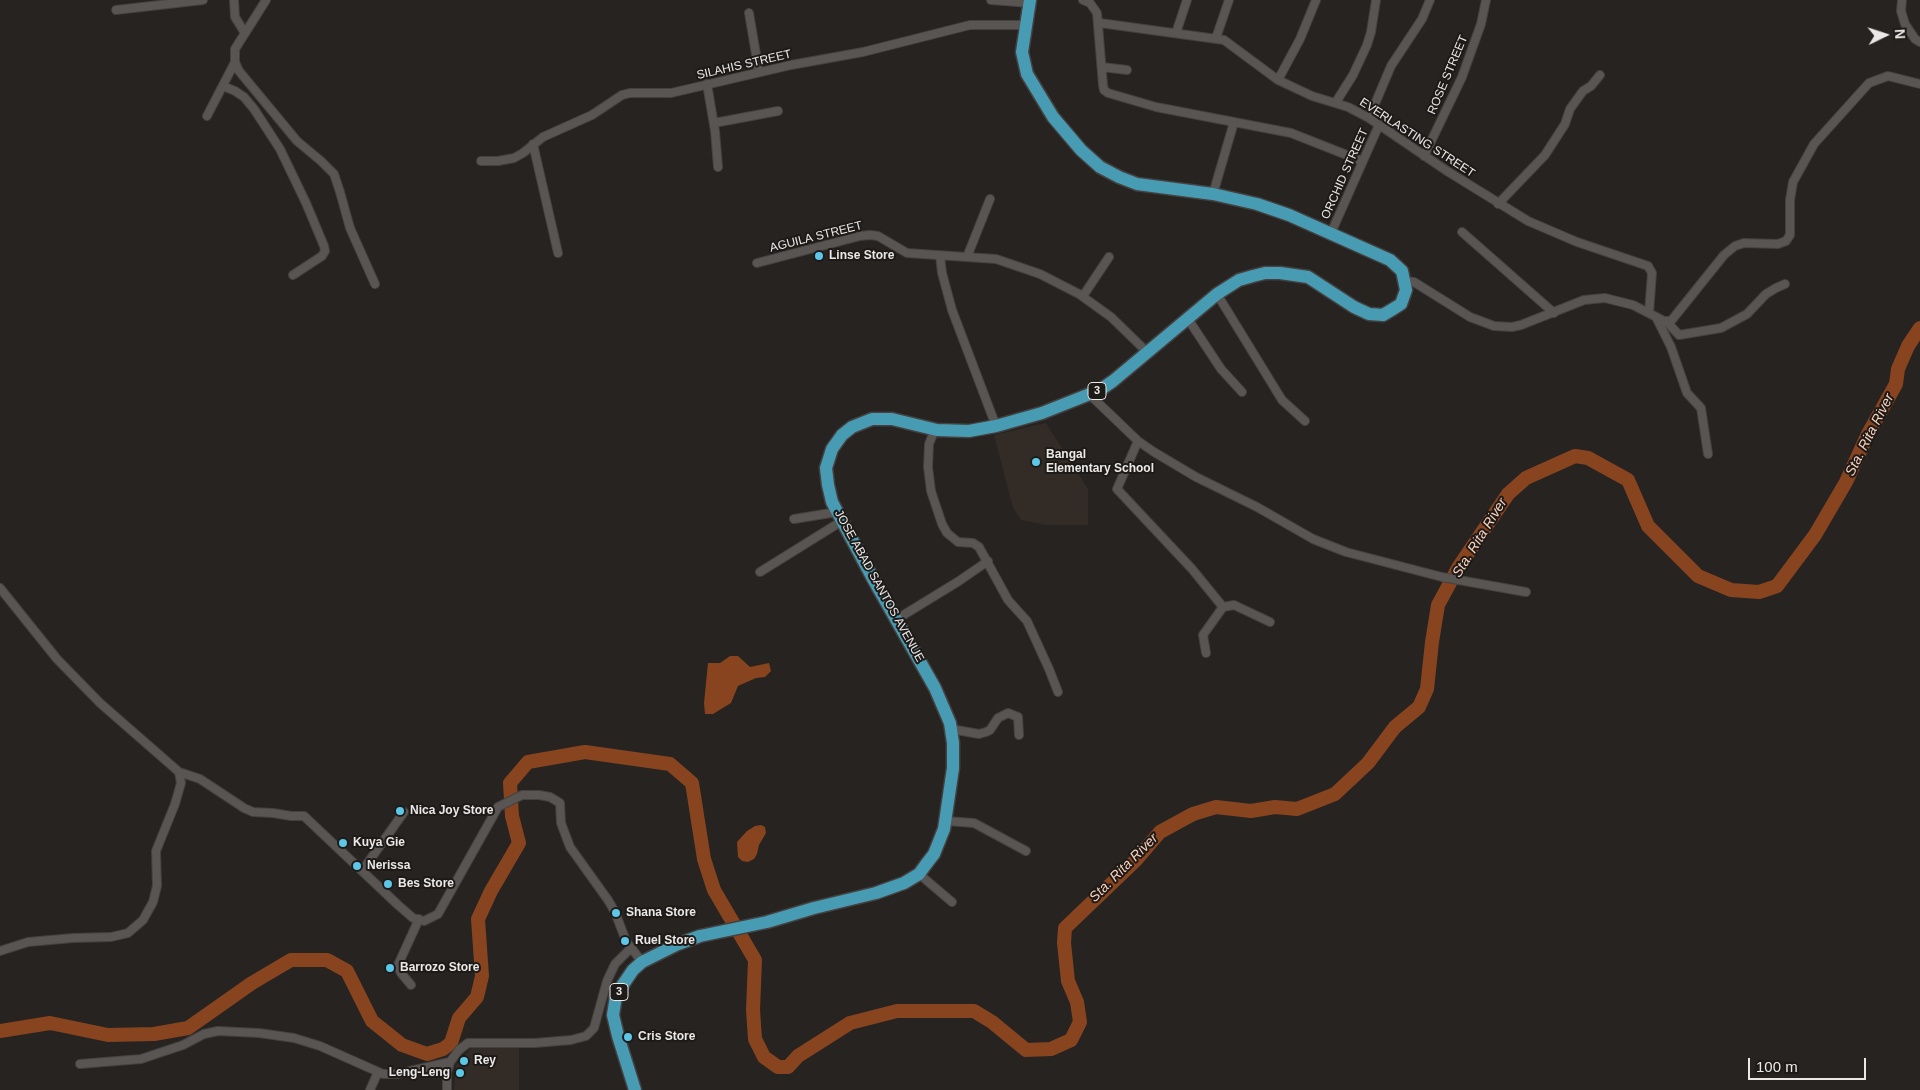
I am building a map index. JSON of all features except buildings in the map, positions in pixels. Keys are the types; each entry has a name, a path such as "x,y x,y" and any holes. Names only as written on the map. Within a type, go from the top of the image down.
{"highway":[{"path":"1030,2 1022,52 1026,74 1053,117 1081,150 1100,167 1119,178 1137,184 1213,194 1257,204 1289,215 1331,232 1341,239 1390,260 1402,271 1405,281"},
{"name":"JOSE ABAD SANTOS AVENUE","path":"635,1090 613,1015 616,996 633,970 642,962 678,944 700,936 767,922 800,911 892,888 911,880 934,854 946,821 953,768 951,729 935,688 840,517 830,495 826,468 832,449 842,435 859,424 881,418 937,430 969,431 996,426 1042,413 1100,390 1114,381 1146,352 1217,294 1235,283 1253,276 1265,273 1292,274 1308,277 1354,307 1369,314 1383,315 1401,304 1406,290 1405,281"}],"street":[{"path":"116,10 203,0"},
{"path":"234,0 235,17 244,33"},
{"path":"266,0 235,49 235,62 239,71 297,141 334,174 350,228 375,284"},
{"path":"991,0 1030,2"},
{"path":"1083,0 1094,7 1100,23 1104,90 1108,93 1156,107 1297,135 1362,161"},
{"path":"1176,33 1187,0"},
{"path":"1216,38 1228,0"},
{"path":"1278,80 1300,39 1316,0"},
{"path":"1336,102 1353,75 1367,45 1376,0"},
{"path":"1369,118 1391,66 1422,19 1430,0"},
{"name":"ROSE STREET","path":"1424,156 1462,77 1486,0"},
{"path":"1902,0 1901,11 1905,24 1915,39 1920,42"},
{"path":"749,13 759,72"},
{"name":"EVERLASTING STREET","path":"1100,23 1216,38 1232,44 1278,80 1312,96 1336,102 1369,118 1498,204 1528,221 1577,242 1648,266 1652,273 1652,315"},
{"name":"SILAHIS STREET","path":"481,161 498,161 514,158 552,132 592,115 622,95 639,92 671,93 759,72 925,38 958,26 1026,25"},
{"path":"206,116 235,62"},
{"path":"1102,67 1127,70"},
{"path":"1498,204 1545,155 1565,124 1570,109 1583,91 1591,86 1600,75"},
{"path":"1667,322 1677,315 1724,255 1734,246 1744,244 1778,244 1786,240 1790,235 1790,191 1800,167 1814,144 1869,83 1878,78 1888,76 1920,84"},
{"path":"707,84 714,124 718,168"},
{"path":"223,86 244,97 254,108 280,149 324,246 325,251 322,256 293,275"},
{"path":"714,124 778,111"},
{"path":"1213,194 1234,122"},
{"name":"ORCHID STREET","path":"1331,232 1379,125"},
{"path":"533,144 558,254"},
{"path":"967,258 990,199"},
{"path":"1462,232 1554,312"},
{"name":"AGUILA STREET","path":"757,263 870,235 885,239 907,253 996,259 1019,265 1083,296 1110,317 1146,352"},
{"path":"940,256 952,310 996,426"},
{"path":"1083,296 1109,257"},
{"path":"1405,281 1414,282 1470,316 1494,326 1512,327 1521,325 1584,300 1605,298 1633,306 1667,322 1679,335 1721,328 1747,314 1766,294 1785,284"},
{"path":"1217,294 1282,400 1305,421"},
{"path":"1652,315 1672,348 1688,393 1702,408 1708,454"},
{"path":"1188,319 1221,369 1242,392"},
{"path":"1089,394 1138,441 1170,463 1258,507 1319,542 1346,552 1442,578 1526,592"},
{"path":"937,430 933,434 930,444 928,467 931,490 937,512 946,533 952,539 963,544 975,544 988,561 1008,600 1027,621 1058,692"},
{"path":"1138,441 1118,489 1192,569 1223,607"},
{"path":"794,519 840,517"},
{"path":"760,572 840,517"},
{"path":"897,620 988,561"},
{"path":"0,588 57,659 100,702 179,772 200,779 244,808 254,812 304,816 413,918 424,921 438,914 498,807 522,796 545,796 556,799 560,803 561,823 570,847 612,906 630,949 642,962"},
{"path":"1206,653 1203,635 1223,607 1234,605 1270,622"},
{"path":"951,729 979,734 986,732 998,718 1008,713 1018,717 1019,735"},
{"path":"0,951 28,942 111,937 128,933 143,920 153,902 157,886 156,851 177,796 180,783 179,772"},
{"path":"362,871 404,812"},
{"path":"946,821 974,822 1026,851"},
{"path":"918,874 952,902"},
{"path":"411,985 401,973 398,965 419,920"},
{"path":"447,1090 447,1073 450,1062 459,1050 468,1043 535,1043 570,1040 586,1036 594,1028 607,981 615,964 630,949"},
{"path":"80,1064 141,1059 183,1045 204,1034 218,1030 294,1038 320,1046 383,1074 397,1074 450,1062"},
{"path":"370,1090 378,1072"}],"shaded area":[{"name":"Bangal Elementary School","path":"1046,423 1088,489 1088,525 1046,525 1021,520 1013,508 994,435"},
{"path":"730,656 738,656 750,667 769,663 771,671 765,677 756,678 738,686 731,703 713,714 705,714 704,703 708,663 720,663"},
{"path":"761,825 765,827 766,833 759,845 757,854 754,859 748,862 742,861 738,857 737,842 747,831"},
{"path":"474,1045 519,1046 519,1090 454,1090 456,1065"}],"waterway":[{"name":"Sta. Rita River","path":"0,1031 50,1023 108,1035 154,1034 188,1028 252,983 291,960 327,960 347,971 372,1021 402,1045 427,1054 443,1049 451,1043 459,1018 477,997 482,976 478,919 491,891 519,843 512,816 510,783 528,762 585,752 670,764 692,783 704,859 714,890 755,960 753,1010 755,1039 764,1057 778,1067 788,1067 798,1056 850,1023 897,1011 974,1011 992,1022 1026,1050 1051,1049 1071,1040 1080,1022 1077,1002 1068,981 1064,943 1065,928 1136,860 1160,832 1193,814 1216,807 1251,811 1275,807 1297,809 1335,794 1368,763 1395,727 1419,707 1427,689 1438,605 1458,568 1508,494 1526,478 1575,456 1588,458 1628,480 1648,526 1698,576 1731,590 1759,592 1777,586 1815,535 1846,482 1868,434 1896,384 1898,369 1908,346 1920,328"}],"place":[{"name":"Linse Store","path":"819,256"},
{"name":"Bangal Elementary School","path":"1036,462"},
{"name":"Nica Joy Store","path":"400,811"},
{"name":"Kuya Gie","path":"343,843"},
{"name":"Nerissa","path":"357,866"},
{"name":"Bes Store","path":"388,884"},
{"name":"Shana Store","path":"616,913"},
{"name":"Ruel Store","path":"625,941"},
{"name":"Barrozo Store","path":"390,968"},
{"name":"Cris Store","path":"628,1037"},
{"name":"Rey","path":"464,1061"},
{"name":"Leng-Leng","path":"460,1073"}]}
